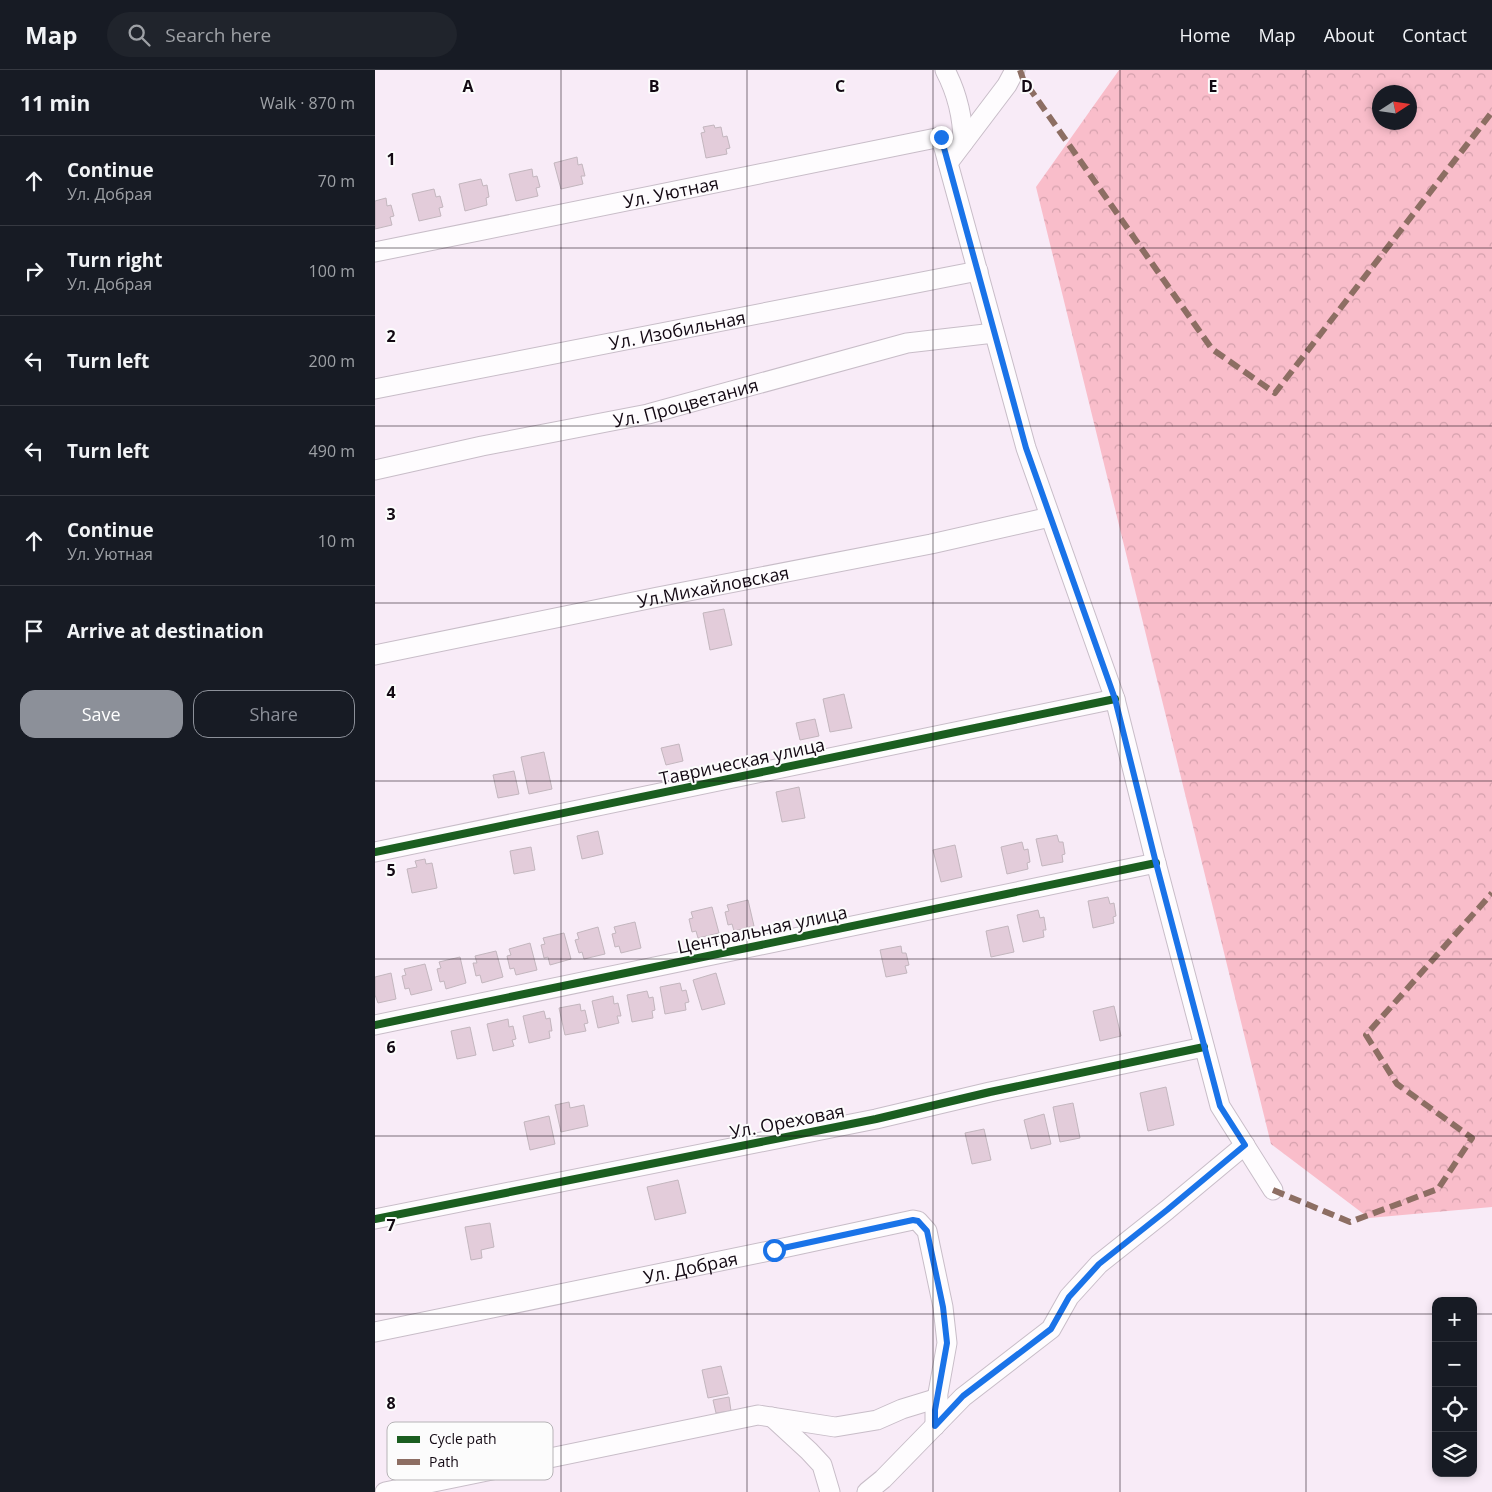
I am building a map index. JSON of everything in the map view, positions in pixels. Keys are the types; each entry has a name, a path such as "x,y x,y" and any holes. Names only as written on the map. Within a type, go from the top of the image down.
{"street":[{"path":"945,70 955,90 963,127 963,143"},
{"path":"1015,70 1007,85 948,163 1026,448 1115,699 1220,1106 1273,1190"},
{"name":"Ул. Уютная","path":"375,252 941,137 948,163"},
{"name":"Ул. Изобильная","path":"375,389 977,272"},
{"name":"Ул. Процветания","path":"375,470 482,446 648,414 907,343 995,333"},
{"name":"Ул.Михайловская","path":"375,655 931,544 1050,517"},
{"name":"Таврическая улица","path":"375,852 1115,699"},
{"name":"Центральная улица","path":"375,1025 1156,863"},
{"name":"Ул. Ореховая","path":"375,1219 876,1119 990,1092 1204,1047"},
{"path":"867,1492 883,1479 963,1396 1051,1329 1069,1297 1099,1264 1245,1145"},
{"name":"Ул. Добрая","path":"375,1332 913,1220 918,1221 927,1231 943,1307 947,1343 935,1426"},
{"path":"553,1458 765,1416 835,1427 877,1420 902,1408 938,1398"},
{"path":"765,1416 809,1451 822,1465 830,1492"},
{"path":"385,1492 445,1480"}],"green space":[{"path":"1119,70 1492,70 1492,1207 1369,1218 1271,1144 1036,187"}],"building":[{"path":"714,125 715,128 721,127 723,137 727,136 730,148 726,149 727,154 706,158 701,133 705,132 703,127"},
{"path":"577,157 578,165 582,164 585,176 581,176 583,184 561,189 554,163"},
{"path":"532,169 533,177 537,176 540,187 536,188 538,196 516,201 509,174"},
{"path":"481,179 483,186 487,185 489,197 486,198 487,205 465,211 459,184"},
{"path":"434,189 436,197 440,196 443,207 439,208 441,216 419,221 412,194"},
{"path":"386,198 387,206 391,205 394,216 390,217 392,225 375,229 375,201"},
{"path":"724,609 732,645 710,650 703,613"},
{"path":"844,694 852,728 830,732 823,699"},
{"path":"815,719 819,736 800,740 796,723"},
{"path":"679,744 683,761 666,765 661,748"},
{"path":"544,752 552,789 529,794 521,757"},
{"path":"514,771 519,794 498,798 493,775"},
{"path":"799,787 805,818 782,822 776,792"},
{"path":"598,831 603,854 582,859 577,836"},
{"path":"1057,835 1059,842 1063,842 1065,854 1062,855 1063,862 1042,866 1036,839"},
{"path":"1022,842 1024,850 1028,849 1030,862 1027,863 1028,869 1007,874 1001,847"},
{"path":"955,845 962,877 941,882 933,850"},
{"path":"531,847 535,870 514,874 510,851"},
{"path":"425,859 426,864 432,863 437,888 412,893 407,869 417,867 415,861"},
{"path":"1108,897 1110,904 1114,903 1116,916 1113,917 1114,923 1093,928 1088,901"},
{"path":"748,900 754,926 734,931 732,924 728,925 725,912 729,911 727,905"},
{"path":"712,907 719,933 698,938 696,931 692,932 689,919 693,918 691,912"},
{"path":"1038,910 1040,918 1044,917 1046,930 1043,930 1044,937 1023,942 1017,915"},
{"path":"635,922 641,948 621,953 619,946 615,947 612,934 616,933 614,927"},
{"path":"1008,926 1014,952 991,957 986,931"},
{"path":"598,927 605,954 584,959 582,952 579,953 575,940 579,939 577,933"},
{"path":"564,933 571,959 550,965 548,957 544,958 541,945 545,944 543,938"},
{"path":"530,943 537,970 516,975 514,968 510,969 507,956 511,955 509,949"},
{"path":"901,946 902,953 906,953 909,965 905,966 907,973 886,977 880,950"},
{"path":"496,951 503,977 482,983 480,975 476,976 473,963 477,963 475,956"},
{"path":"460,957 466,983 446,989 444,981 440,982 437,969 441,968 439,962"},
{"path":"425,964 432,990 411,995 409,988 405,989 402,976 406,975 404,969"},
{"path":"391,973 396,999 378,1003 375,995 375,977"},
{"path":"716,973 725,1004 702,1010 693,980"},
{"path":"680,983 682,991 686,990 689,1002 685,1003 686,1010 665,1014 660,987"},
{"path":"647,991 649,998 653,997 655,1010 652,1011 653,1018 632,1022 627,995"},
{"path":"613,996 614,1004 618,1003 621,1016 617,1016 619,1023 598,1028 592,1001"},
{"path":"580,1004 581,1011 585,1010 588,1023 584,1024 586,1031 565,1035 559,1008"},
{"path":"1114,1006 1121,1036 1100,1041 1093,1011"},
{"path":"544,1011 546,1019 550,1018 552,1031 549,1031 550,1038 529,1043 523,1016"},
{"path":"508,1019 509,1027 513,1026 516,1039 512,1040 514,1046 493,1051 487,1024"},
{"path":"470,1027 476,1055 457,1059 451,1031"},
{"path":"1166,1087 1174,1125 1148,1131 1140,1093"},
{"path":"569,1102 570,1108 584,1105 588,1126 561,1132 555,1105"},
{"path":"1073,1103 1080,1138 1060,1142 1053,1107"},
{"path":"1044,1114 1051,1144 1031,1149 1024,1120"},
{"path":"549,1116 555,1144 530,1150 524,1122"},
{"path":"984,1129 991,1160 972,1164 965,1133"},
{"path":"678,1180 686,1213 655,1220 647,1187"},
{"path":"490,1223 494,1247 481,1250 482,1258 471,1260 465,1227"},
{"path":"721,1366 728,1394 708,1398 702,1370"},
{"path":"729,1397 731,1411 716,1413 713,1400"}],"marked path":[{"path":"1020,70 1023,79 1212,349 1275,393 1492,112"},
{"path":"1273,1190 1350,1222 1438,1189 1472,1138 1397,1084 1366,1035 1492,893"}],"cycle path":[{"path":"375,852 1115,699"},
{"path":"375,1025 1156,863"},
{"path":"375,1219 876,1119 990,1092 1204,1047"}],"route":[{"path":"774,1250 913,1220 918,1221 927,1231 943,1307 947,1343 935,1410 935,1426 963,1396 1051,1329 1069,1297 1099,1264 1245,1145 1220,1106 1115,699 1026,448 941,137"}]}
